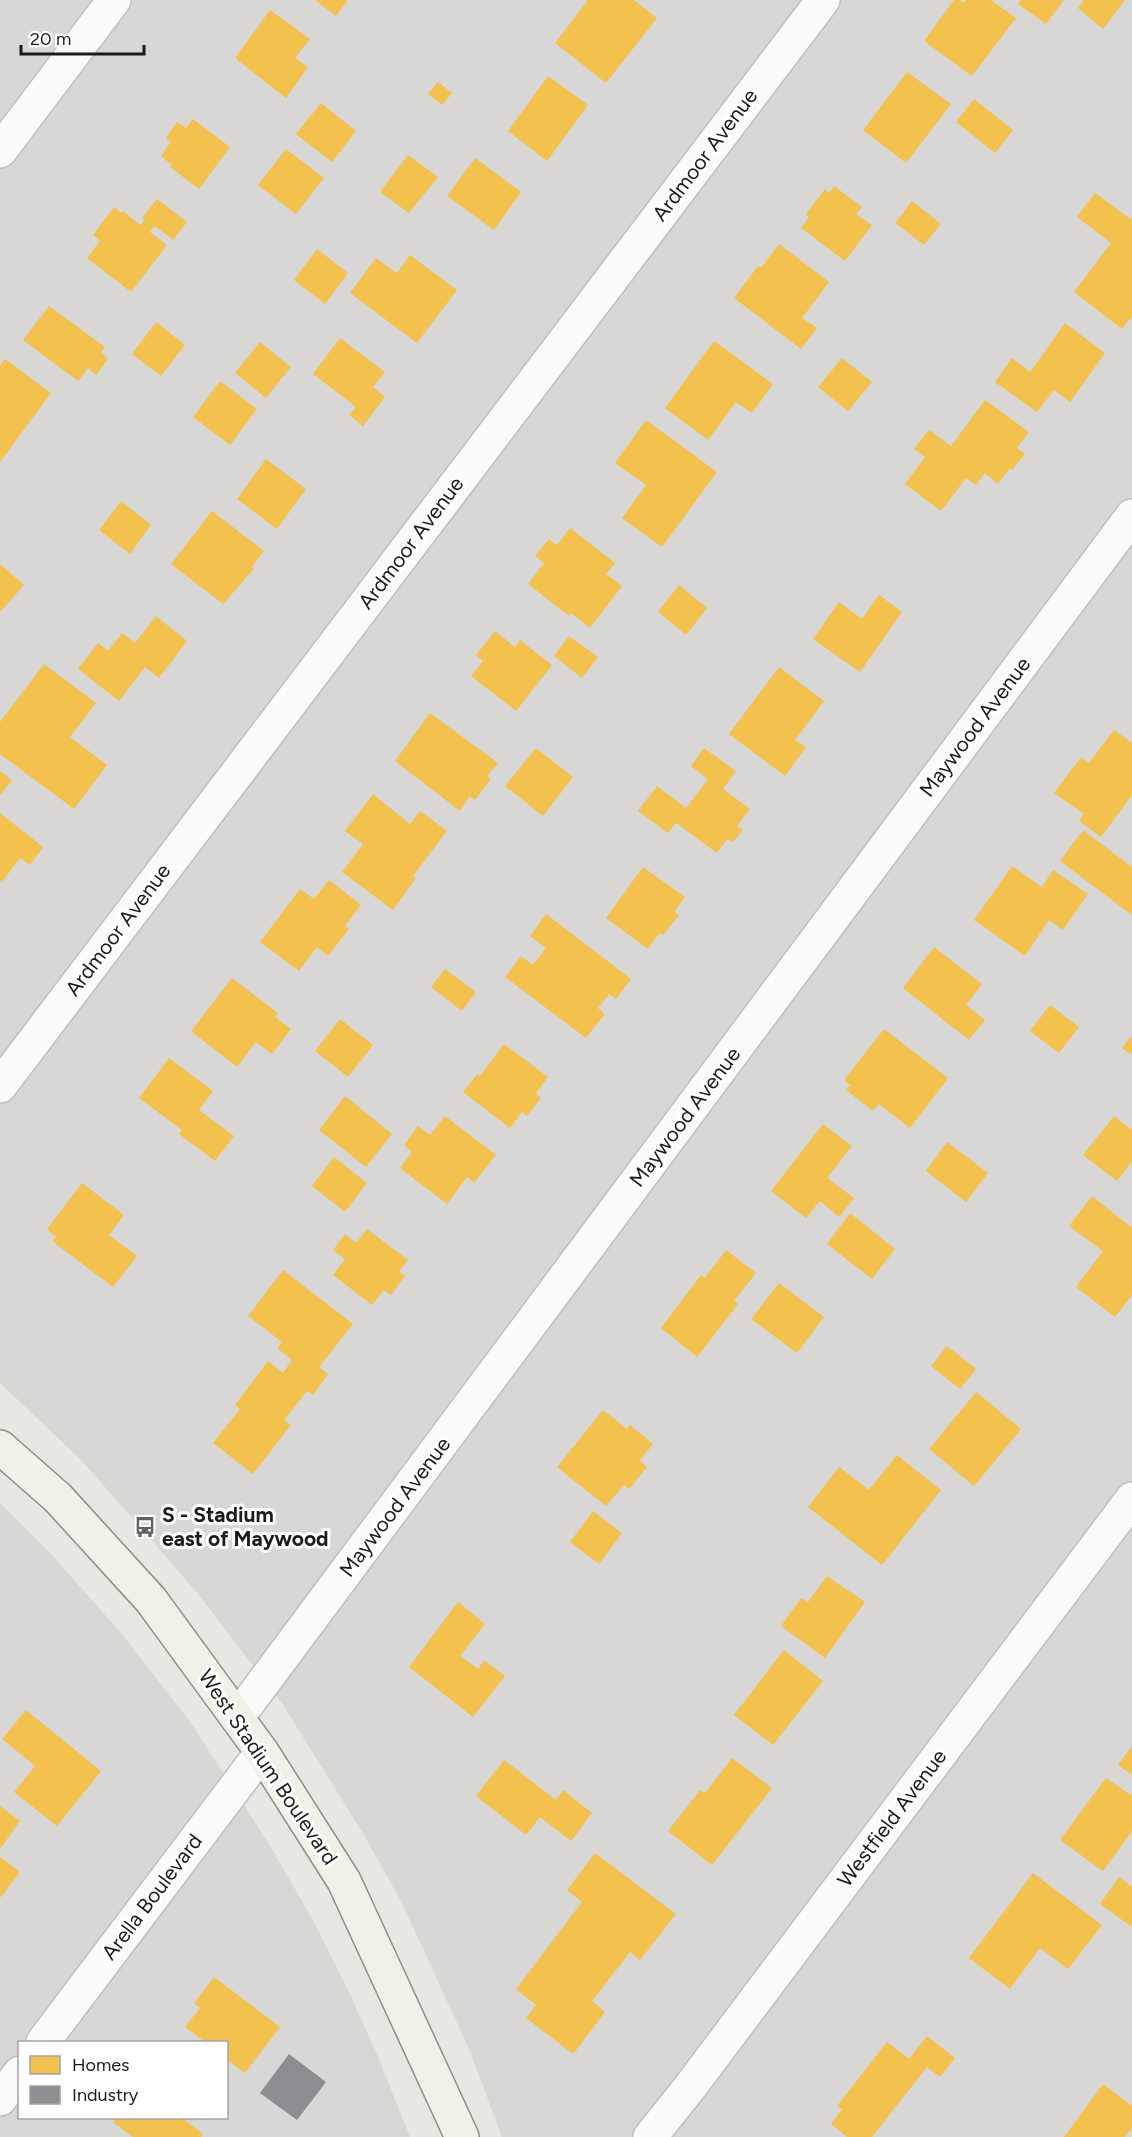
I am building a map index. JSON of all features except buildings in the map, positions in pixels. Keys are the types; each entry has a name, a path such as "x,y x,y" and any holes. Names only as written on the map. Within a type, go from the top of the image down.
{"main road":[{"name":"West Stadium Boulevard","path":"0,1448 58,1498 151,1600 262,1752 344,1881 462,2137"}],"street":[{"path":"0,151 114,0"},
{"name":"Ardmoor Avenue","path":"0,1086 823,0"},
{"name":"Maywood Avenue","path":"237,1718 1132,516"},
{"name":"Westfield Avenue","path":"650,2137 697,2078 1132,1499"},
{"name":"Arella Boulevard","path":"45,2041 262,1752"},
{"path":"0,2099 18,2076"}],"shaded area":[{"path":"0,0 1132,0 1132,2137 502,2137 469,2049 402,1903 364,1835 283,1705 198,1594 144,1531 80,1459 0,1383"},
{"path":"0,1503 52,1555 121,1633 191,1723 272,1849 314,1922 379,2059 410,2137 0,2137"}],"place":[{"name":"S - Stadium east of Maywood","path":"145,1527"}]}
